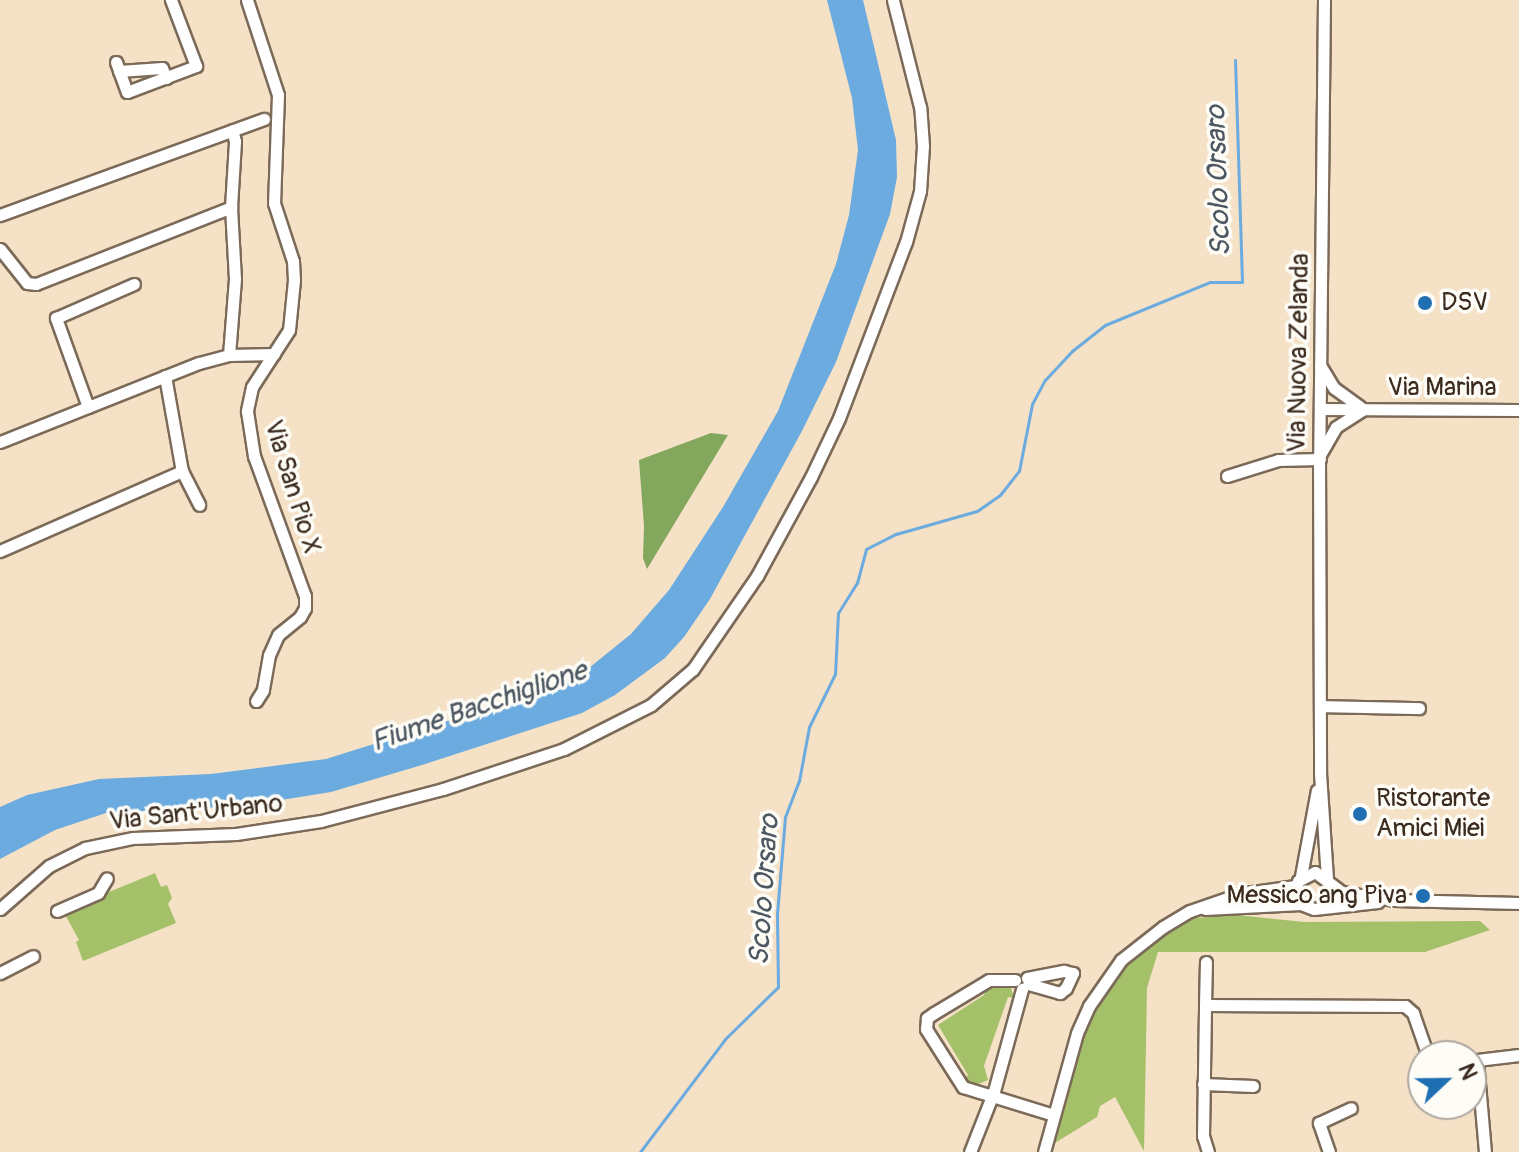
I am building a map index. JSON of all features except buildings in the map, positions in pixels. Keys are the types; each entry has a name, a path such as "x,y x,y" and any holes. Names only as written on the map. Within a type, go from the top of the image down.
{"street":[{"path":"166,78 162,68 118,66 127,92 166,78 196,66 171,0"},
{"name":"Via San Pio X","path":"247,0 278,95 280,120 274,203 290,251 294,280 289,330 252,387 247,411 254,456 305,596 305,608 278,635 269,655 263,690 256,701"},
{"name":"Via Sant'Urbano","path":"0,909 49,866 85,848 133,838 236,834 321,821 443,789 594,736 651,705 693,669 757,576 811,477 839,418 906,242 920,191 923,146 920,107 893,0"},
{"name":"Via Nuova Zelanda","path":"1324,0 1320,773 1328,881"},
{"path":"0,215 264,119"},
{"path":"229,355 235,279 231,207 235,141 232,130"},
{"path":"0,249 27,283 36,284 231,207"},
{"path":"88,407 56,318 134,284"},
{"path":"0,442 165,376 229,355 274,354"},
{"name":"Via Marina","path":"1320,365 1334,388 1364,409"},
{"path":"165,376 182,471 199,505"},
{"name":"Via Marina","path":"1320,409 1519,410"},
{"name":"Via Marina","path":"1320,458 1336,427 1364,409"},
{"path":"1227,476 1278,460 1320,458"},
{"path":"0,551 182,471"},
{"path":"1321,706 1419,708"},
{"name":"Via Nuova Zelanda","path":"1298,881 1320,773"},
{"path":"1304,853 1319,848 1324,850"},
{"path":"1044,1152 1077,1033 1104,981 1143,941 1190,911 1239,894 1298,881 1315,872 1342,892 1394,900"},
{"path":"57,911 98,893 107,878"},
{"path":"1298,881 1301,904"},
{"path":"1325,905 1331,893 1328,881"},
{"path":"1190,911 1301,904 1314,909 1325,905 1394,900 1519,903"},
{"path":"0,973 33,956"},
{"path":"1206,962 1203,1136 1208,1152"},
{"path":"970,1152 992,1096 1023,983 989,980 934,1013 925,1023 963,1087 992,1096 1054,1115"},
{"path":"1205,1005 1405,1006 1413,1013 1422,1040"},
{"path":"1487,1059 1519,1055"},
{"path":"1203,1084 1253,1086"},
{"path":"1329,1152 1319,1123 1351,1108"},
{"path":"1481,1120 1485,1152"}],"green space":[{"path":"711,433 728,435 647,569 643,558 639,460"},
{"path":"155,873 161,887 167,885 172,898 168,904 176,923 83,961 76,942 79,940 63,911"},
{"path":"1237,915 1304,922 1480,921 1490,930 1425,952 1158,952 1147,988 1144,1151 1115,1097 1100,1106 1097,1117 1042,1151 1075,1033 1142,939 1194,918"},
{"path":"1004,984 1011,988 1014,998 1008,997 984,1066 988,1080 976,1085 964,1079 968,1075 938,1025 984,995 987,987"}],"water":[{"path":"827,0 863,0 896,140 897,177 890,214 836,362 802,431 710,599 665,658 615,695 582,713 422,765 331,792 281,800 240,806 106,813 55,830 0,859 0,807 27,795 99,779 211,774 326,759 549,689 579,676 631,634 669,590 723,507 778,411 836,264 849,215 858,150 852,98"}],"waterway":[{"name":"Scolo Orsaro","path":"640,1152 725,1039 778,987 777,914 785,817 799,781 809,727 835,674 838,613 857,583 866,549 896,534 977,511 1000,495 1019,471 1032,404 1045,380 1072,351 1105,325 1210,282 1242,282 1235,60"}],"place":[{"name":"DSV","path":"1425,303"},
{"name":"Ristorante Amici Miei","path":"1360,814"},
{"name":"Messico ang Piva","path":"1423,896"}],"water label":[{"name":"Fiume Bacchiglione","path":"479,707"}]}
